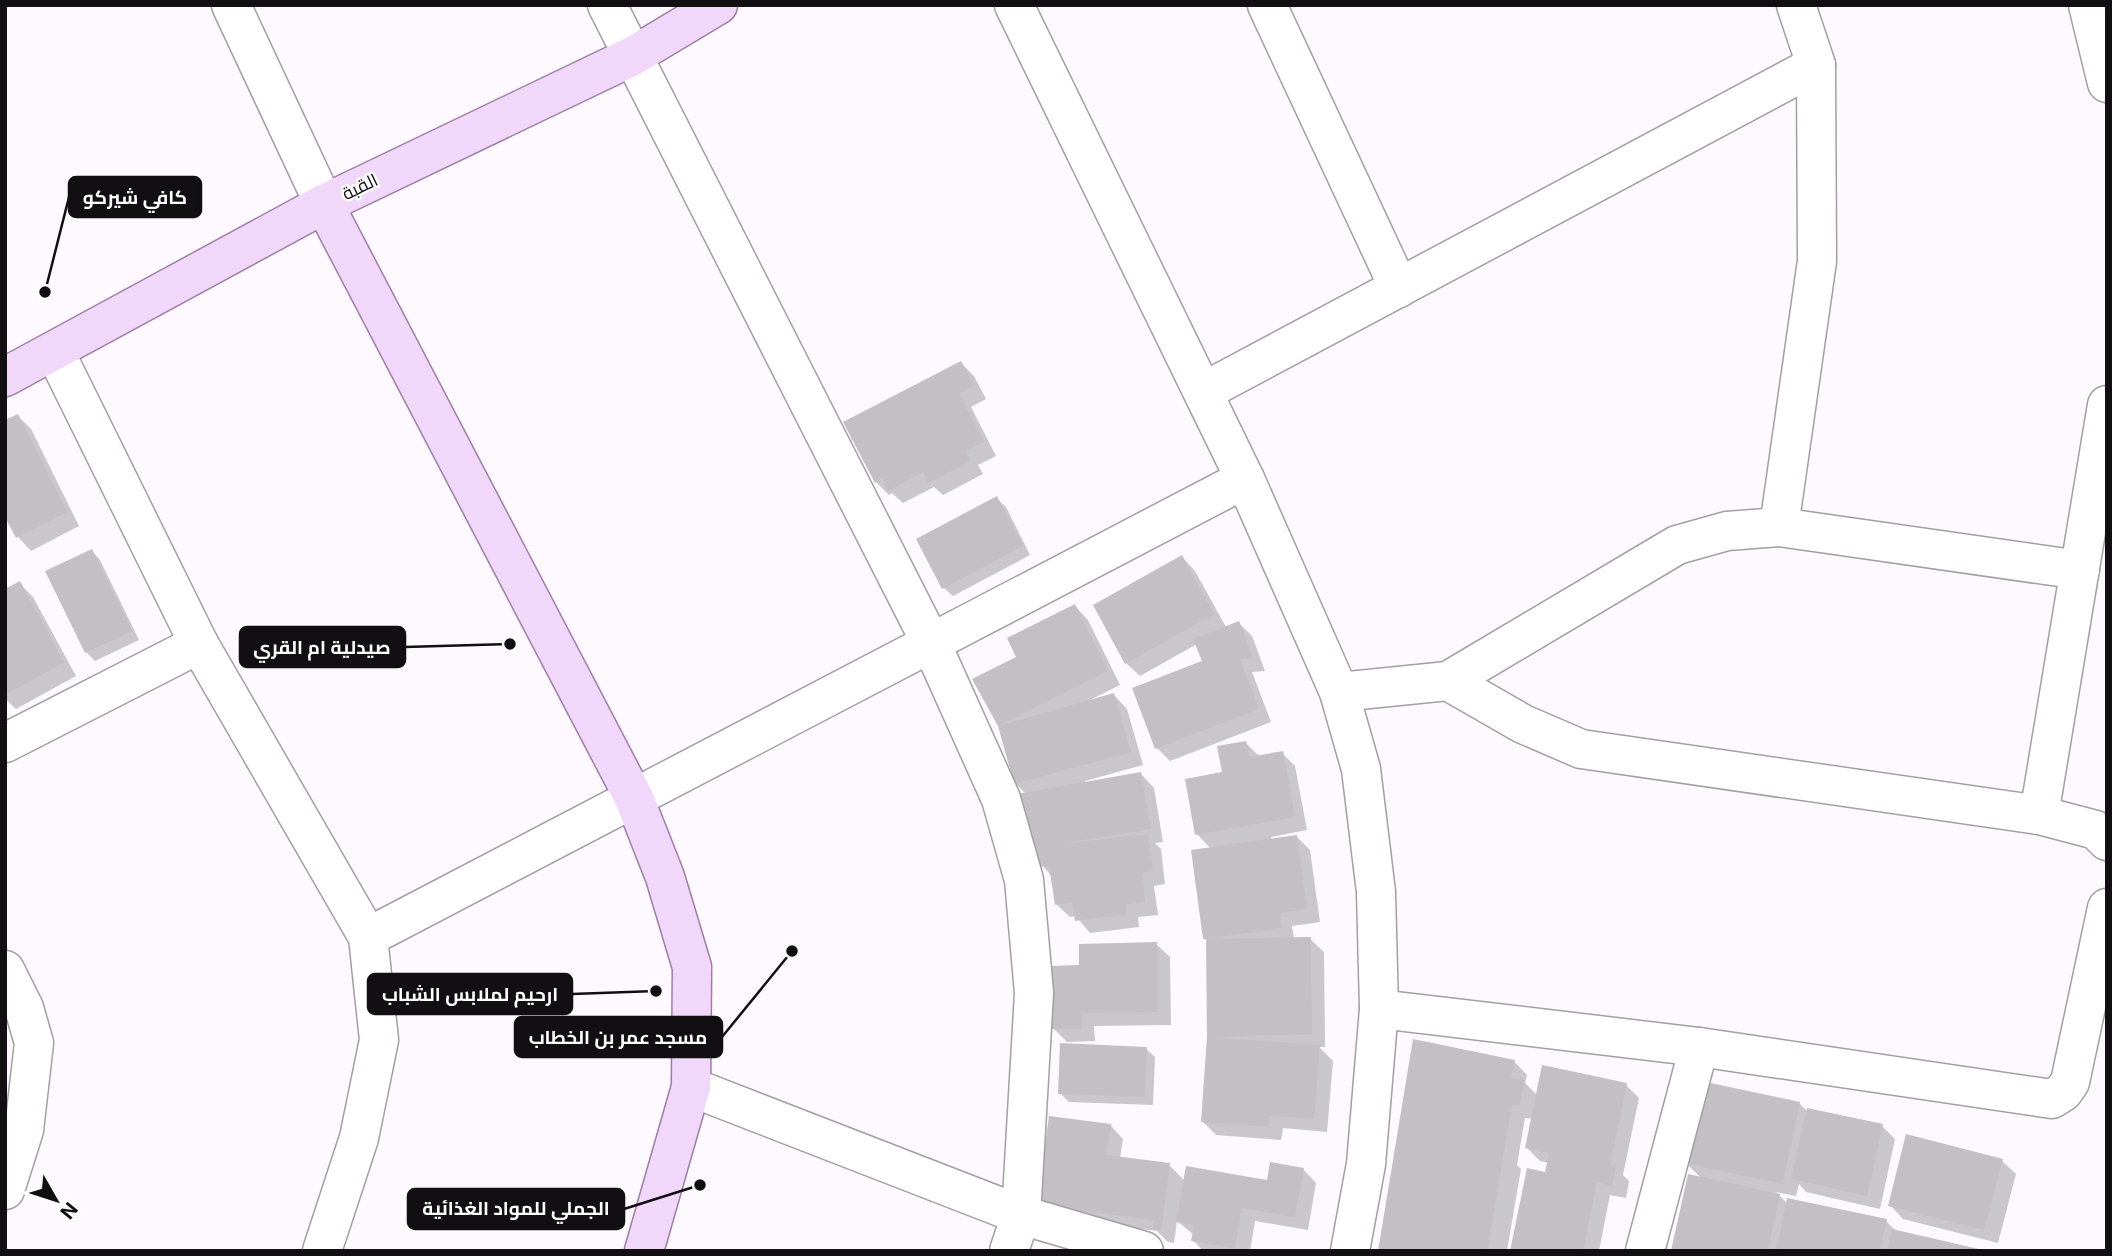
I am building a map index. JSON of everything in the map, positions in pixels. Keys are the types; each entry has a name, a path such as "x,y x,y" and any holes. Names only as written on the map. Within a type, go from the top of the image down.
{"main road":[{"name":"القبة","path":"5,377 324,204 633,56 718,5"},
{"path":"324,204 634,798 665,877 692,967 691,1087 644,1251"}],"street":[{"path":"231,5 324,204"},
{"path":"607,5 931,643 1000,799 1024,880 1034,993 1021,1215 1009,1251"},
{"path":"1013,5 1245,479 1339,692 1361,769 1376,892 1379,1009 1366,1164 1350,1251"},
{"path":"1266,5 1399,288"},
{"path":"1779,527 1817,261 1816,65 1796,5"},
{"path":"2088,5 2107,83"},
{"path":"1203,392 1816,65"},
{"path":"55,352 199,644 368,937 379,1040 359,1138 322,1251"},
{"path":"2039,815 2107,405"},
{"path":"368,937 1245,479"},
{"path":"1339,692 1448,681 1677,545 1727,531 1779,527 2080,570"},
{"path":"5,743 199,644"},
{"path":"1448,681 1523,723 1581,749 2039,815 2096,830 2107,841"},
{"path":"1379,1009 1699,1047 2052,1099 2063,1092 2070,1082 2107,908"},
{"path":"5,970 24,1008 34,1043 15,1126 5,1190"},
{"path":"1645,1251 1699,1047"},
{"path":"691,1087 1021,1215 1144,1251"}],"building":[{"path":"961,361 974,385 959,394 984,442 966,451 971,461 928,483 923,472 888,491 882,478 875,483 843,422"},
{"path":"18,414 67,512 16,538 5,517 5,420"},
{"path":"997,496 1023,546 942,589 916,539"},
{"path":"92,549 132,631 85,653 45,571"},
{"path":"1182,555 1214,614 1125,664 1093,605"},
{"path":"20,581 64,662 5,695 5,589"},
{"path":"1075,604 1108,671 998,726 972,679 1016,657 1007,638"},
{"path":"1239,621 1253,658 1240,659 1259,709 1155,749 1132,688 1202,661 1193,639"},
{"path":"1114,693 1131,752 1014,784 998,726"},
{"path":"1246,741 1249,757 1283,751 1295,817 1195,835 1185,779 1222,772 1217,746"},
{"path":"1141,772 1151,829 1059,844 1148,834 1153,871 1142,873 1145,902 1126,904 1127,914 1075,921 1072,902 1055,905 1049,866 1039,867 1037,848 1027,849 1017,794"},
{"path":"1297,835 1307,909 1280,913 1282,928 1203,939 1191,850"},
{"path":"1311,937 1312,1034 1210,1037 1320,1045 1314,1119 1270,1116 1269,1127 1201,1122 1207,1037 1206,939"},
{"path":"1157,942 1158,1012 1082,1013 1082,1029 1052,1029 1051,966 1079,965 1079,944"},
{"path":"1413,1039 1515,1060 1511,1078 1525,1080 1519,1106 1512,1105 1487,1251 1378,1251"},
{"path":"1060,1043 1147,1047 1145,1097 1058,1094"},
{"path":"1542,1065 1627,1083 1610,1165 1616,1166 1612,1186 1597,1182 1583,1251 1510,1251 1527,1168 1545,1172 1549,1153 1525,1148"},
{"path":"1701,1081 1800,1102 1783,1184 1684,1163"},
{"path":"1807,1108 1883,1124 1867,1196 1791,1179"},
{"path":"1049,1116 1111,1124 1106,1155 1170,1163 1161,1231 1153,1229 1154,1220 1037,1205"},
{"path":"1906,1134 2003,1159 1984,1230 1888,1206"},
{"path":"1270,1162 1304,1168 1295,1217 1242,1208 1235,1248 1191,1241 1194,1225 1176,1222 1186,1166 1267,1180"},
{"path":"1688,1174 1780,1194 1768,1251 1671,1251"},
{"path":"1787,1198 1887,1219 1880,1251 1776,1251"},
{"path":"1892,1229 1983,1250 1983,1251 1887,1251"}],"place":[{"name":"كافي شيركو","path":"45,292"},
{"name":"صيدلية ام القري","path":"510,644"},
{"name":"مسجد عمر بن الخطاب","path":"792,951"},
{"name":"ارحيم لملابس الشباب","path":"656,991"},
{"name":"الجملي للمواد الغذائية","path":"700,1185"}]}
